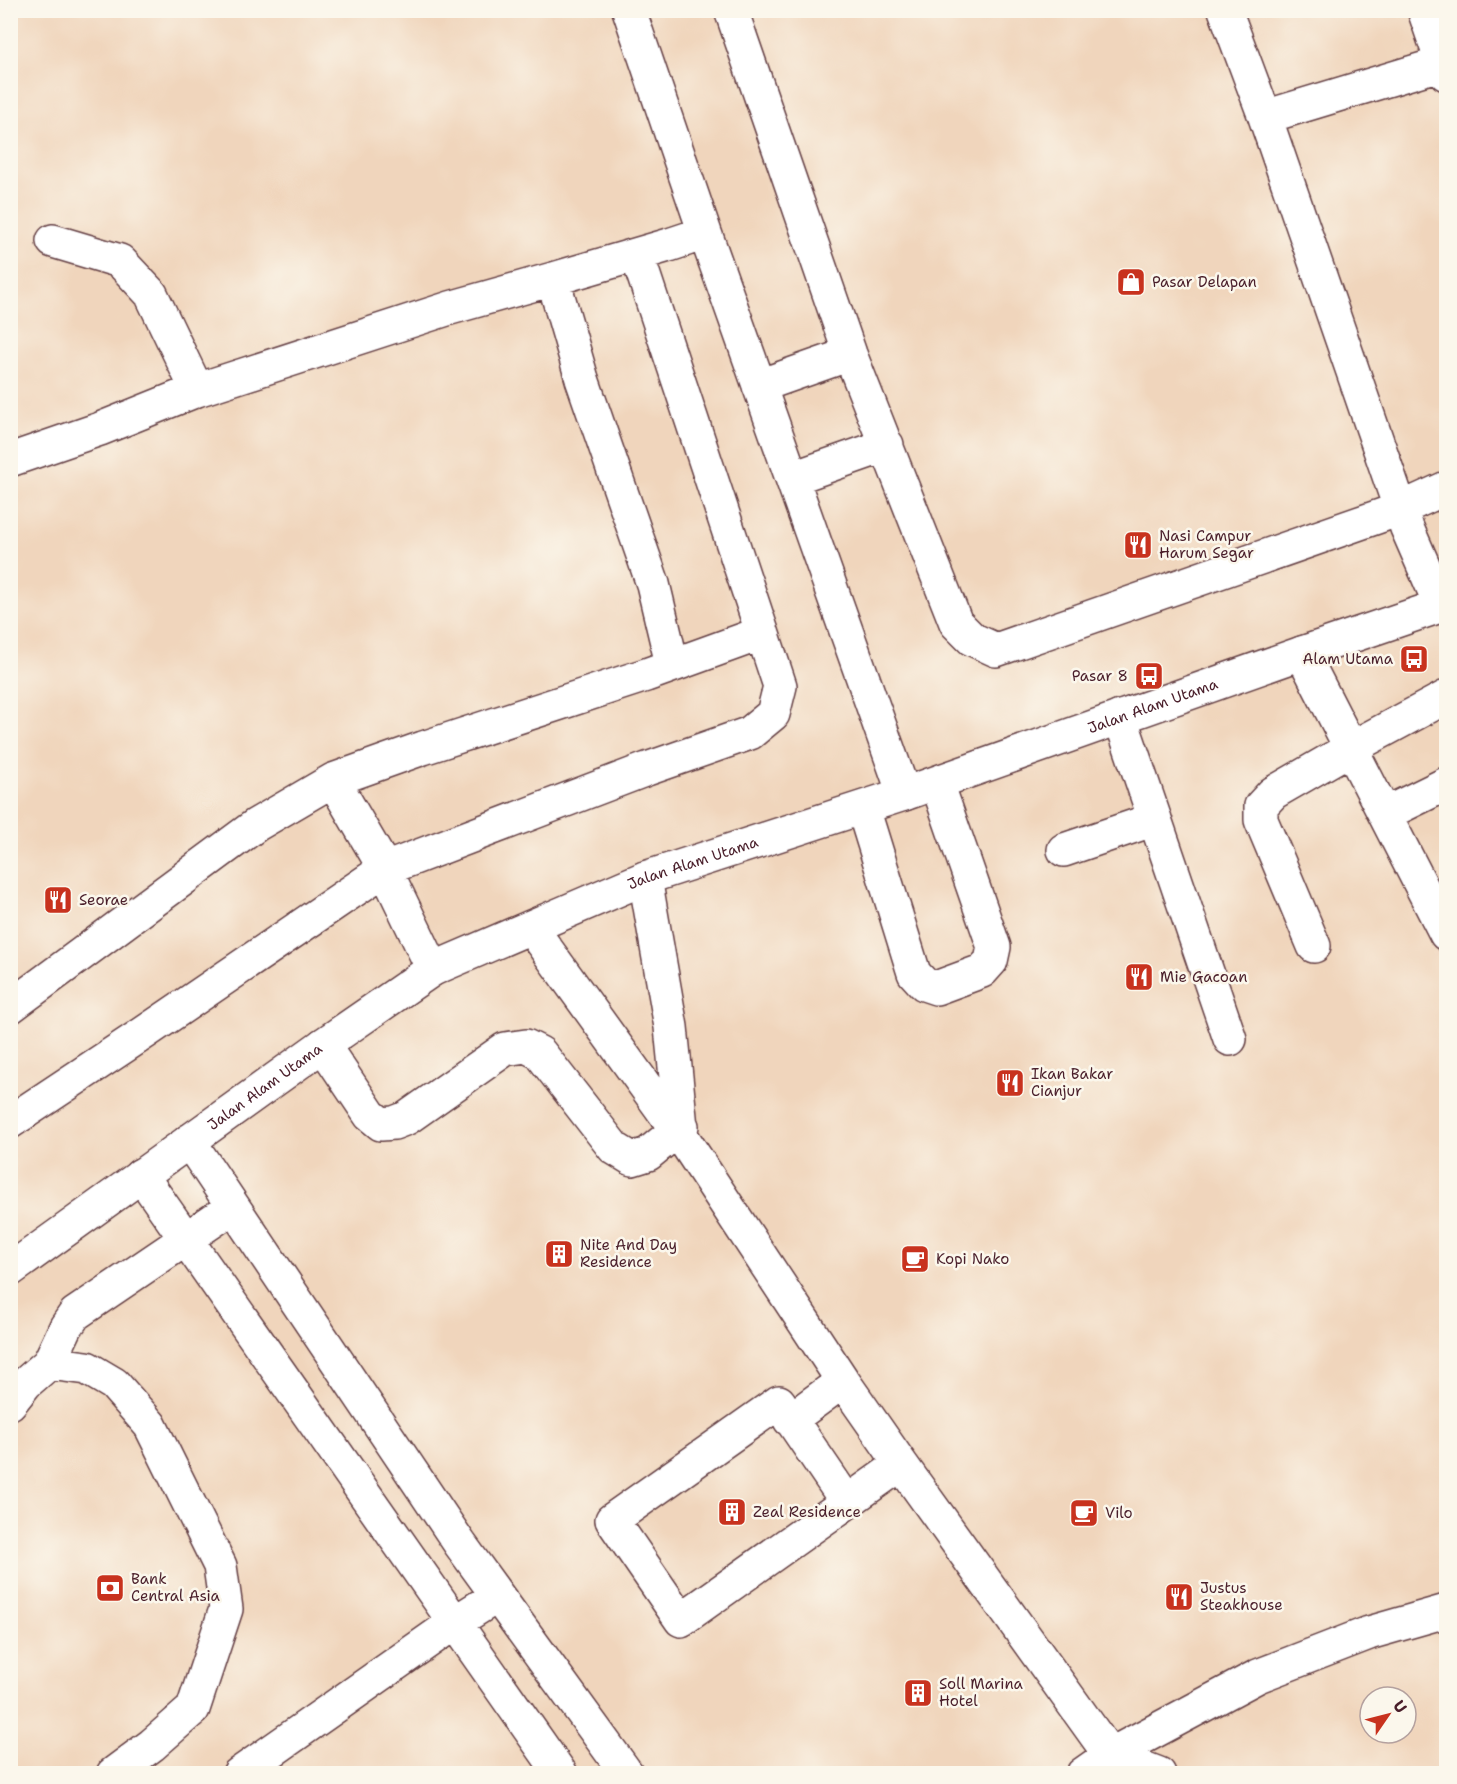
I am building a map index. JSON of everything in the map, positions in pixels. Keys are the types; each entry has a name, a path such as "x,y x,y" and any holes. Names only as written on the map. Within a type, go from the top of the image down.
{"main road":[{"path":"629,10 705,233 904,794"},
{"path":"731,10 850,354 956,623 972,639 996,650 1400,508 1446,488"},
{"path":"1225,10 1265,117 1400,508 1444,605"},
{"path":"1265,117 1445,69 1424,10"},
{"path":"1441,10 1446,28"},
{"path":"10,460 100,429 196,390 450,308 637,255 705,233"},
{"path":"53,242 120,261 151,294 196,390"},
{"path":"10,1122 385,869 750,733 772,714 780,686 637,255"},
{"path":"553,279 582,379 653,584 672,664"},
{"path":"759,386 850,354"},
{"path":"793,478 887,445"},
{"name":"Jalan Alam Utama","path":"10,1270 323,1045 433,969 645,878 938,783 1302,652 1444,605"},
{"path":"10,1007 256,825 333,780 762,633"},
{"path":"1302,652 1446,934"},
{"path":"1314,946 1261,820 1261,806 1273,793 1446,698"},
{"path":"1120,717 1230,1039"},
{"path":"333,780 385,869 433,969"},
{"path":"862,808 914,974 924,984 936,988 982,971 991,961 994,946 938,783"},
{"path":"1385,814 1446,784"},
{"path":"1064,850 1155,819"},
{"path":"645,878 671,1027 680,1131"},
{"path":"531,928 680,1131 843,1381 1110,1755 1159,1773"},
{"path":"323,1045 370,1115 381,1124 394,1123 407,1118 506,1049 526,1046 540,1053 614,1148 632,1159 648,1154 680,1131"},
{"path":"189,1141 453,1534 627,1773"},
{"path":"141,1175 561,1773"},
{"path":"10,1403 26,1383 49,1363 66,1327 75,1314 233,1207"},
{"path":"49,1363 87,1368 114,1384 150,1425 220,1566 226,1609 193,1708 152,1745 113,1773"},
{"path":"790,1420 843,1381"},
{"path":"847,1502 779,1402 612,1521 681,1620 901,1464"},
{"path":"239,1773 454,1623 497,1596"},
{"path":"1083,1773 1110,1755 1257,1676 1370,1633 1446,1611"}],"shaded area":[{"path":"11,11 1446,11 1446,1773 11,1774"}],"place":[{"name":"Pasar Delapan","path":"1131,282"},
{"name":"Nasi Campur Harum Segar","path":"1138,545"},
{"name":"Alam Utama","path":"1414,659"},
{"name":"Pasar 8","path":"1149,676"},
{"name":"Seorae","path":"58,900"},
{"name":"Mie Gacoan","path":"1139,977"},
{"name":"Ikan Bakar Cianjur","path":"1010,1083"},
{"name":"Nite And Day Residence","path":"559,1254"},
{"name":"Kopi Nako","path":"915,1259"},
{"name":"Zeal Residence","path":"732,1512"},
{"name":"Vilo","path":"1084,1513"},
{"name":"Bank Central Asia","path":"110,1588"},
{"name":"Justus Steakhouse","path":"1179,1597"},
{"name":"Soll Marina Hotel","path":"918,1693"}]}
